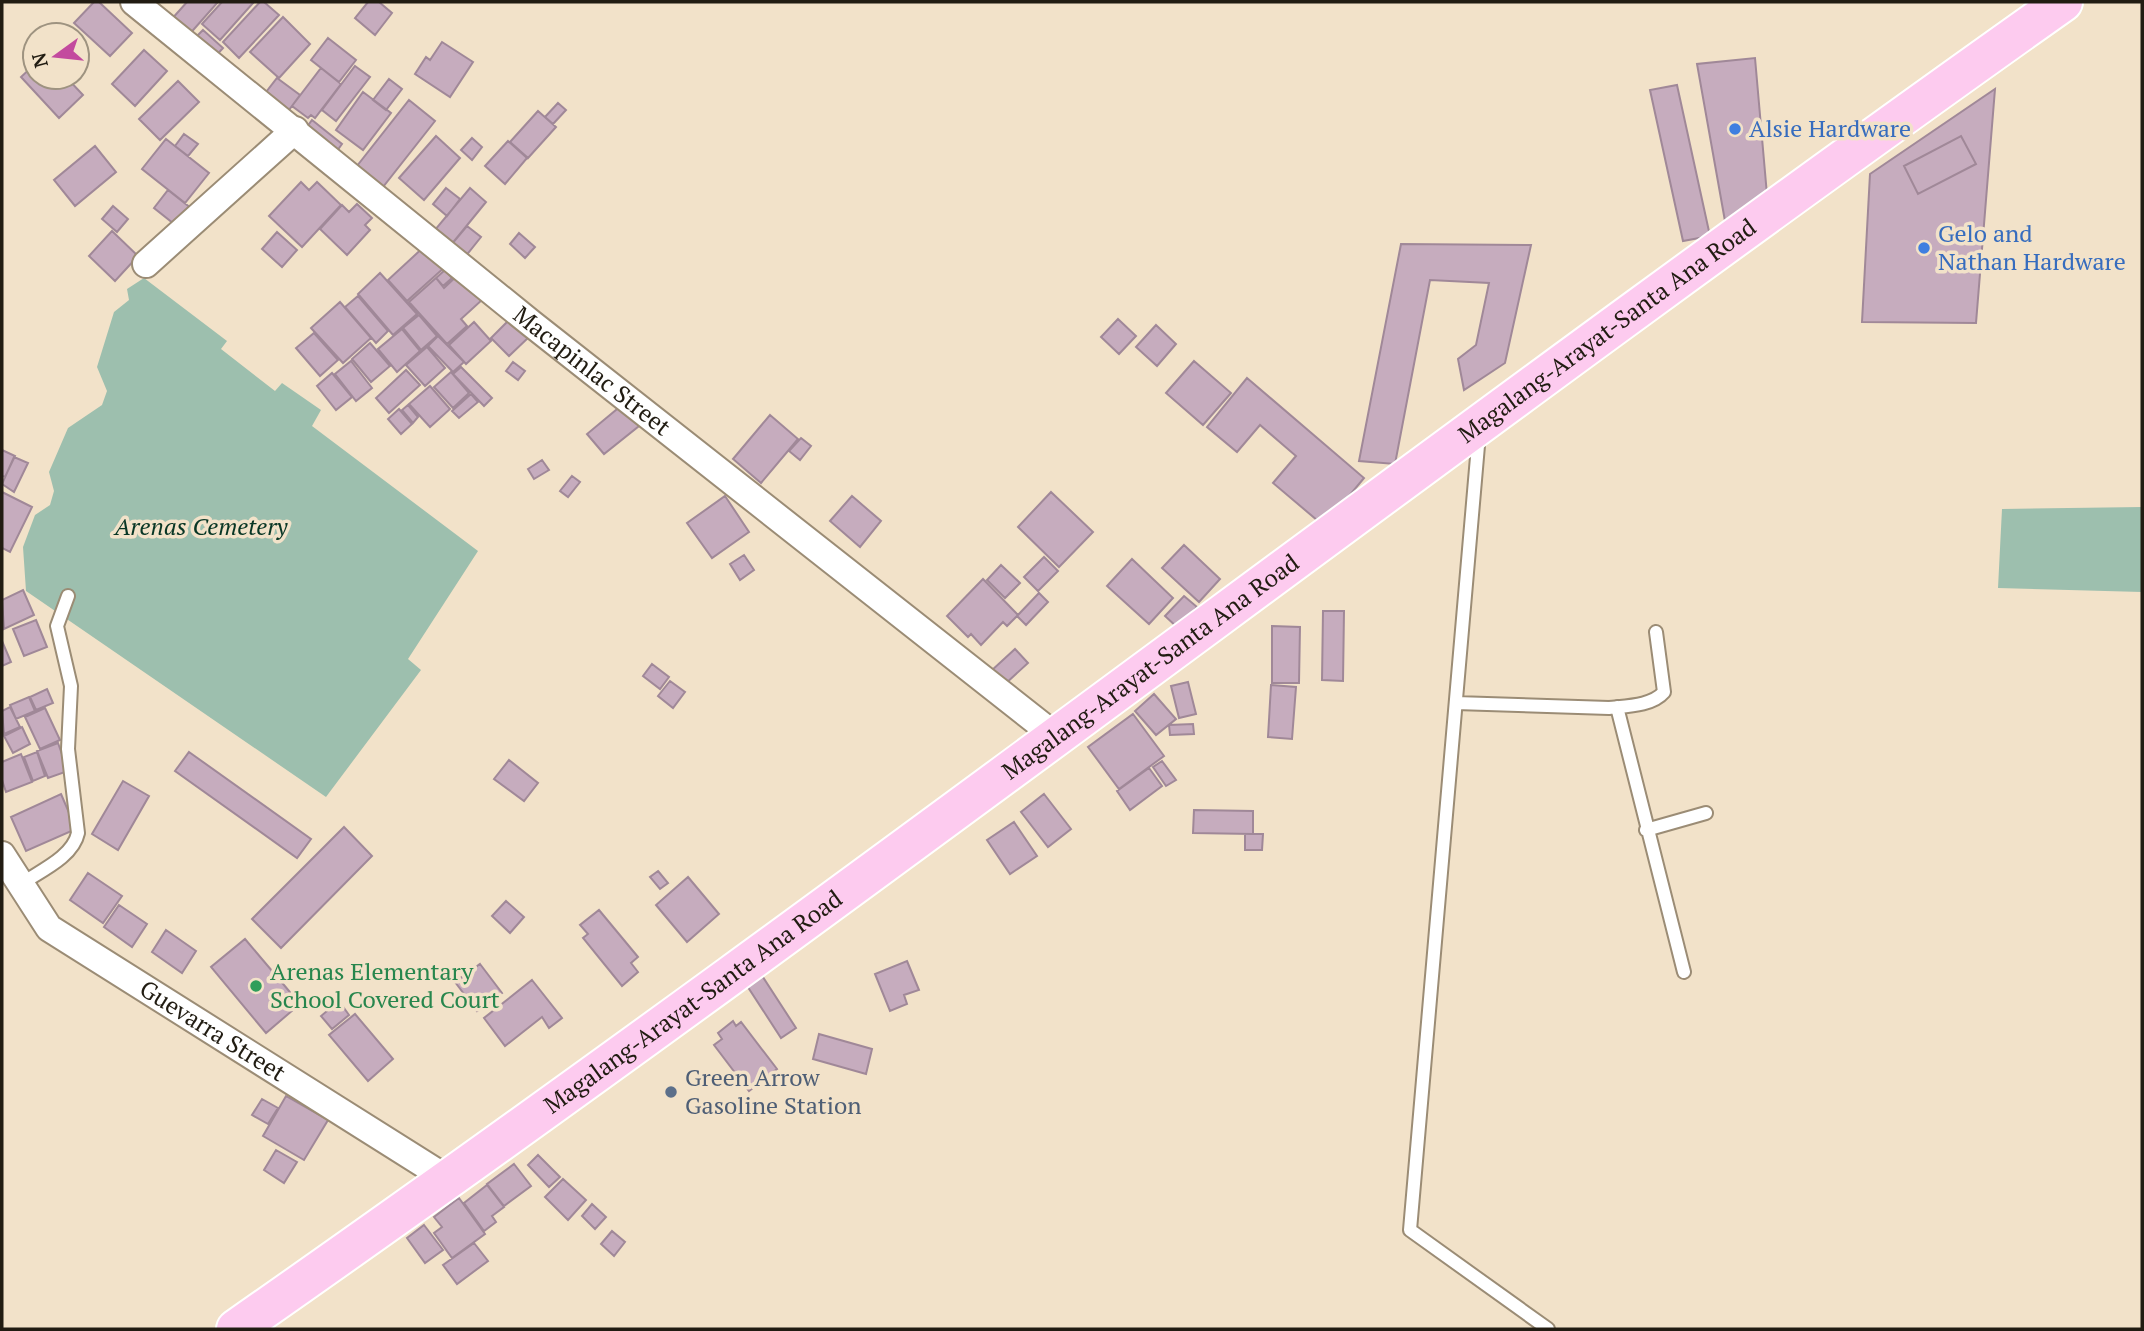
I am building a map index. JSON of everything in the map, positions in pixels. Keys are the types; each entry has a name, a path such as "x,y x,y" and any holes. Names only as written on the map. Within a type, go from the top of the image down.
{"main road":[{"name":"Magalang-Arayat-Santa Ana Road","path":"236,1329 449,1180 1054,735 2063,2"}],"street":[{"name":"Macapinlac Street","path":"134,2 531,324 1054,735"},
{"path":"146,264 295,130"},
{"name":"Guevarra Street","path":"2,855 49,928 449,1180"}],"lane":[{"path":"1480,425 1410,1230 1548,1329"},
{"path":"21,884 64,855 76,843 78,833 68,749 71,686 57,626 68,596"},
{"path":"1456,703 1617,707 1659,697 1664,692 1656,632"},
{"path":"1617,707 1646,831 1684,972"},
{"path":"1646,831 1706,813"}],"green space":[{"name":"Arenas Cemetery","path":"144,278 227,341 221,349 275,391 282,383 321,410 312,426 478,551 408,659 421,670 326,797 26,591 23,547 35,515 50,505 54,491 49,472 68,428 102,405 107,391 97,367 114,312 129,300 127,289"},
{"path":"2142,507 2142,592 1998,588 2002,509"}],"building":[{"path":"94,2 99,2 132,33 110,56 91,39 91,21 76,21"},
{"path":"187,2 218,2 187,37 170,21"},
{"path":"222,2 254,2 220,40 202,24"},
{"path":"260,2 264,2 279,15 239,58 223,42"},
{"path":"368,2 379,2 392,13 375,35 355,18"},
{"path":"283,17 310,44 279,78 250,52"},
{"path":"203,30 223,48 213,59 193,40"},
{"path":"328,38 356,60 339,82 311,60"},
{"path":"442,42 473,62 450,97 415,74 426,57 430,60"},
{"path":"144,50 167,71 135,106 112,84"},
{"name":"Alsie Hardware","path":"1755,58 1767,195 1725,221 1697,64"},
{"path":"355,66 370,77 336,121 322,110"},
{"path":"321,68 341,84 315,118 311,115 308,118 292,106"},
{"path":"277,78 300,95 286,114 263,96"},
{"path":"389,79 402,89 386,110 373,100"},
{"path":"178,81 199,102 160,140 139,119"},
{"path":"1677,85 1710,236 1683,241 1650,90"},
{"name":"Gelo and Nathan Hardware","path":"1995,89 1976,323 1862,322 1870,174"},
{"path":"34,91 79,91 83,95 59,118"},
{"path":"363,92 391,113 363,150 336,130"},
{"path":"409,100 435,121 379,192 353,171"},
{"path":"558,103 566,110 553,124 545,117"},
{"path":"538,111 556,127 528,158 510,142"},
{"path":"312,120 342,144 334,155 304,131"},
{"path":"184,134 198,144 188,156 175,146"},
{"path":"436,136 460,158 424,200 399,178"},
{"path":"1961,136 1976,164 1918,194 1904,166"},
{"path":"472,138 482,147 472,160 461,150"},
{"path":"166,139 209,173 185,203 142,169"},
{"path":"508,141 527,158 505,184 485,166"},
{"path":"95,146 116,172 75,206 54,180"},
{"path":"301,182 309,190 317,182 341,205 302,247 269,216"},
{"path":"446,188 460,199 447,216 433,204"},
{"path":"470,188 486,202 451,245 434,231"},
{"path":"168,190 192,209 178,227 154,208"},
{"path":"357,204 372,218 365,225 370,230 347,255 320,229 342,205 349,212"},
{"path":"113,206 128,219 117,232 102,219"},
{"path":"467,226 481,237 465,257 451,245"},
{"path":"112,231 138,256 115,281 89,256"},
{"path":"277,232 297,250 282,267 262,249"},
{"path":"519,233 535,247 525,258 510,244"},
{"path":"427,244 446,266 407,301 388,280"},
{"path":"1401,244 1531,245 1505,363 1464,390 1458,359 1476,345 1489,283 1430,280 1395,464 1359,461"},
{"path":"445,270 452,278 443,286 436,278"},
{"path":"380,273 417,314 393,335 358,294"},
{"path":"460,273 483,299 461,319 467,326 447,344 409,302 436,278 444,288"},
{"path":"358,296 388,331 376,343 345,307"},
{"path":"340,302 371,338 343,363 311,328"},
{"path":"419,315 437,336 421,350 403,328"},
{"path":"511,318 529,337 509,356 491,338"},
{"path":"1118,319 1136,336 1119,354 1101,337"},
{"path":"474,322 491,341 466,364 449,345"},
{"path":"1156,325 1176,344 1157,366 1136,347"},
{"path":"402,329 420,351 397,372 378,349"},
{"path":"314,333 338,360 320,376 296,348"},
{"path":"438,336 464,362 453,372 428,346"},
{"path":"370,343 390,366 371,382 352,359"},
{"path":"427,347 445,368 425,386 406,365"},
{"path":"351,361 372,388 356,401 335,374"},
{"path":"1194,361 1231,393 1203,425 1166,393"},
{"path":"513,362 525,371 518,380 506,371"},
{"path":"461,367 492,398 484,406 453,374"},
{"path":"406,370 420,385 389,413 376,398"},
{"path":"451,372 469,393 453,408 434,387"},
{"path":"332,373 352,397 336,410 317,386"},
{"path":"1247,378 1364,478 1324,526 1273,483 1296,456 1260,425 1237,452 1207,427"},
{"path":"430,386 450,409 430,427 409,404"},
{"path":"471,394 478,402 459,418 452,411"},
{"path":"408,405 418,417 413,423 402,410"},
{"path":"622,405 639,426 604,454 587,434"},
{"path":"399,409 412,424 401,434 388,419"},
{"path":"770,415 798,439 761,483 733,459"},
{"path":"801,438 811,446 800,460 789,451"},
{"path":"2,450 15,456 5,477 2,476"},
{"path":"14,457 28,463 14,492 2,484"},
{"path":"542,460 549,470 534,479 528,469"},
{"path":"572,476 580,482 568,497 560,491"},
{"path":"2,492 32,507 10,552 2,548"},
{"path":"1051,492 1093,532 1059,567 1018,527"},
{"path":"725,496 749,532 712,558 687,523"},
{"path":"852,496 881,521 860,547 830,521"},
{"path":"1184,545 1220,579 1199,602 1162,568"},
{"path":"744,555 754,570 740,580 730,564"},
{"path":"1044,557 1058,571 1038,591 1024,577"},
{"path":"1132,559 1173,598 1149,624 1107,586"},
{"path":"1001,565 1020,583 1005,598 987,580"},
{"path":"983,579 1018,615 1007,626 1003,622 981,645 971,634 968,637 947,616"},
{"path":"23,590 34,615 4,629 2,600"},
{"path":"1039,593 1048,602 1026,625 1017,616"},
{"path":"1184,596 1197,607 1178,628 1165,616"},
{"path":"1323,611 1344,611 1343,681 1322,680"},
{"path":"36,620 47,647 24,656 13,629"},
{"path":"1272,626 1300,627 1299,683 1272,683"},
{"path":"2,641 11,662 2,666"},
{"path":"1015,649 1028,663 1004,685 991,671"},
{"path":"652,664 669,677 660,689 643,676"},
{"path":"670,681 685,692 673,708 658,696"},
{"path":"1188,682 1196,714 1179,718 1171,686"},
{"path":"1271,685 1296,687 1292,739 1268,737"},
{"path":"47,689 53,703 36,710 30,697"},
{"path":"1154,694 1176,719 1156,735 1135,711"},
{"path":"29,697 35,711 16,719 10,705"},
{"path":"10,707 20,727 4,734 2,711"},
{"path":"45,708 60,740 40,749 25,717"},
{"path":"1133,714 1164,756 1119,789 1088,747"},
{"path":"1193,724 1194,734 1170,735 1169,725"},
{"path":"22,727 30,744 13,753 4,736"},
{"path":"58,743 68,771 48,778 37,751"},
{"path":"37,752 45,776 33,781 24,757"},
{"path":"189,752 311,839 297,858 175,771"},
{"path":"21,754 32,782 6,792 2,780 2,762"},
{"path":"509,760 538,783 524,801 494,779"},
{"path":"1162,761 1176,780 1166,786 1153,767"},
{"path":"1149,768 1162,786 1130,810 1117,791"},
{"path":"123,781 149,796 118,850 92,834"},
{"path":"61,794 76,829 26,851 11,817"},
{"path":"1044,794 1071,829 1048,847 1021,812"},
{"path":"1194,810 1253,811 1253,834 1193,833"},
{"path":"1014,822 1037,856 1010,874 987,840"},
{"path":"344,827 372,856 281,948 252,919"},
{"path":"1245,834 1263,834 1262,850 1245,850"},
{"path":"658,871 668,883 660,889 650,877"},
{"path":"88,873 122,896 103,923 70,900"},
{"path":"688,877 719,914 687,942 656,905"},
{"path":"506,901 524,917 510,933 492,916"},
{"path":"119,905 147,924 132,947 104,927"},
{"path":"599,910 638,957 631,963 638,972 622,986 583,938 588,934 580,925"},
{"path":"166,930 196,951 182,973 152,952"},
{"name":"Arenas Elementary School Covered Court","path":"245,939 300,1004 266,1033 211,967"},
{"path":"907,961 919,990 904,995 907,1004 890,1011 875,974"},
{"path":"480,964 502,993 477,1011 455,982"},
{"path":"757,968 796,1028 781,1038 742,978"},
{"path":"532,980 562,1018 549,1028 542,1017 505,1046 484,1018"},
{"path":"339,1001 349,1015 332,1029 321,1016"},
{"path":"355,1014 393,1059 368,1081 329,1035"},
{"path":"733,1021 736,1026 741,1022 777,1069 749,1091 714,1045 722,1039 718,1033"},
{"path":"819,1034 872,1049 866,1074 813,1059"},
{"path":"286,1096 328,1120 304,1160 263,1136"},
{"path":"262,1099 278,1108 268,1124 252,1115"},
{"path":"276,1150 297,1162 284,1183 264,1170"},
{"path":"538,1155 560,1177 549,1187 528,1165"},
{"path":"514,1164 531,1186 504,1206 487,1184"},
{"path":"563,1179 586,1200 568,1220 545,1197"},
{"path":"487,1185 504,1207 492,1216 496,1222 484,1231 464,1203"},
{"path":"459,1198 485,1234 452,1258 434,1233 442,1227 434,1217"},
{"path":"592,1204 606,1217 595,1229 582,1216"},
{"path":"424,1225 443,1250 425,1263 407,1238"},
{"path":"612,1231 625,1242 614,1256 601,1244"},
{"path":"474,1243 488,1261 457,1284 443,1265"}],"place":[{"name":"Alsie Hardware","path":"1735,129"},
{"name":"Gelo and Nathan Hardware","path":"1924,248"},
{"name":"Arenas Elementary School Covered Court","path":"256,986"},
{"name":"Green Arrow Gasoline Station","path":"671,1092"}]}
